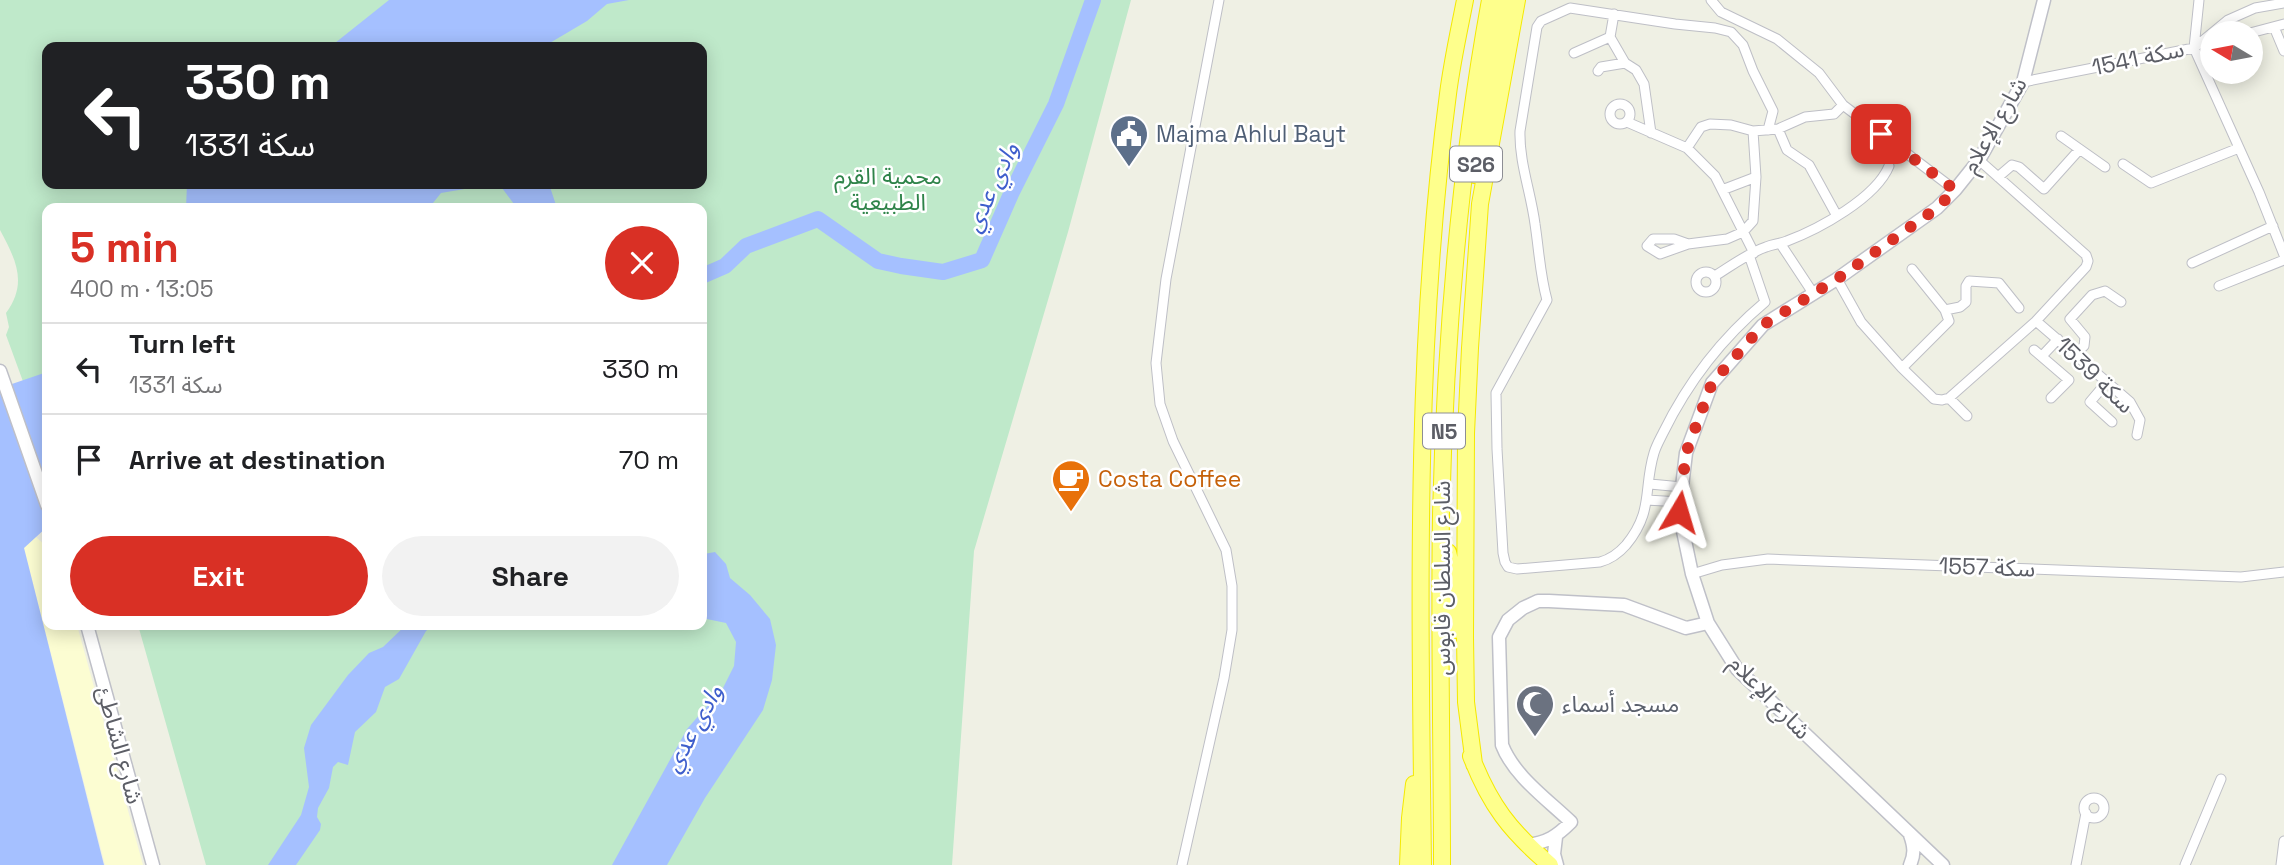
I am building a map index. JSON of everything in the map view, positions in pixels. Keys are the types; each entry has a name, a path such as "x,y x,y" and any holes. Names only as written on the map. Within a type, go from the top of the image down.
{"highway":[{"name":"شارع السلطان قابوس","path":"1423,865 1423,447 1429,303 1438,175 1465,0"},
{"name":"شارع السلطان قابوس","path":"1442,865 1441,518 1450,329 1463,177 1476,76 1490,0"},
{"name":"S26","path":"1450,329 1504,0"},
{"path":"1474,764 1466,702 1465,637 1469,360 1480,204 1517,0"},
{"path":"1441,518 1453,573 1458,715 1465,740 1482,782 1504,820 1526,845 1550,865"},
{"path":"1408,865 1410,818 1422,730"}],"main road":[{"name":"شارع الإعلام","path":"1943,865 1926,856 1910,834 1737,668 1708,623 1692,574 1679,512 1680,502 1686,453 1712,383 1763,325 1837,279 1937,208 1955,190 1979,160 2023,82 2044,0"},
{"path":"0,371 42,492"},
{"path":"1526,845 1556,837 1571,822 1518,772 1507,758 1502,745 1499,637 1508,620 1531,604 1549,601 1624,604 1686,628 1708,623"},
{"name":"شارع الشاطئ","path":"88,630 153,865"},
{"path":"1910,834 1914,845 1911,865"},
{"path":"1556,837 1554,854 1557,865"},
{"path":"1911,865 1926,856"}],"street":[{"path":"1182,865 1224,678 1232,630 1232,586 1226,550 1173,441 1160,404 1156,363 1167,279 1219,0"},
{"path":"1711,0 1721,12 1777,39 1819,73 1843,105 1955,190"},
{"path":"2199,0 2194,48 2273,226 2284,257 2219,286"},
{"name":"سكة 1541","path":"2023,82 2194,48 2228,20 2255,8 2284,3"},
{"path":"1627,121 1687,149 1715,176 1743,232 1765,302 1731,332 1688,389 1654,454 1643,516 1635,534 1623,549 1609,560 1600,562 1517,569 1508,567 1505,562 1497,449 1496,393 1547,300 1519,145 1534,41 1541,21 1570,8 1731,32 1743,45 1773,111 1773,130 1787,150 1809,165 1837,216"},
{"path":"1614,14 1610,37 1625,63 1636,70 1644,84 1651,133"},
{"path":"2279,26 2284,51"},
{"path":"1573,53 1610,37"},
{"path":"2194,48 2200,46"},
{"path":"1598,71 1601,67 1625,63"},
{"path":"1687,149 1701,127 1710,124 1731,125 1753,131 1773,130 1805,117 1834,114 1843,105"},
{"path":"1688,244 1727,239 1743,232 1753,221 1753,131"},
{"path":"2061,136 2105,167"},
{"path":"2123,164 2151,183 2239,148"},
{"path":"1998,177 2012,165 2019,166 2044,189 2079,150"},
{"name":"سكة 1539","path":"1949,398 2036,321 2086,267 2088,261 2086,255 1979,160"},
{"path":"1715,276 1751,254 1837,216 1884,179 1889,166"},
{"path":"1722,190 1755,177"},
{"path":"2192,262 2273,226"},
{"path":"1780,243 1813,293"},
{"path":"1902,368 1947,325 1949,317 1912,269"},
{"path":"1837,279 1861,322 1902,368 1934,399 1949,398 1967,416"},
{"path":"1945,310 1960,307 1966,302 1966,286 1969,281 1999,283 2019,308"},
{"path":"2075,354 2084,346 2085,337 2070,320 2077,311 2092,295 2105,292 2121,302"},
{"name":"سكة 1539","path":"2036,321 2130,402 2140,420 2137,435"},
{"path":"2051,398 2069,380 2038,353 2058,339"},
{"path":"2107,382 2090,402 2112,422"},
{"path":"1650,484 1682,486"},
{"path":"1647,500 1680,502"},
{"name":"سكة 1557","path":"1692,574 1722,565 1768,559 2241,577 2284,572"},
{"path":"2185,865 2221,779"},
{"path":"2076,865 2086,813"},
{"path":"2281,865 2284,841"}],"green space":[{"name":"محمية القرم الطبيعية","path":"0,0 1131,0 1068,232 974,551 952,865 206,865 139,630 707,630 707,203 42,203 42,433 6,335 9,327 6,313 17,292 18,281 11,251 0,230"}],"sand":[{"path":"35,536 42,542 42,618 24,548"},
{"path":"45,630 78,630 143,865 105,865"}],"water":[{"path":"389,0 629,0 607,4 587,21 551,42 336,42"},
{"path":"187,189 465,189 441,193 433,203 186,203"},
{"path":"503,189 551,189 555,203 513,203"},
{"path":"42,374 42,532 24,548 42,619 42,630 45,630 104,865 0,865 0,383 9,385"},
{"path":"715,552 726,564 730,578 750,595 770,619 776,645 772,680 763,710 705,798 667,865 612,865 687,729 723,688 734,666 736,642 726,623 707,619 707,553"},
{"path":"401,630 427,630 399,679 385,687 376,712 355,732 348,765 338,762 333,767 329,788 318,808 320,830 296,865 268,865 301,815 309,787 304,748 311,725 348,675 369,653 383,647"}],"waterway":[{"name":"وادي عدي","path":"707,274 725,266 746,246 818,219 878,261 943,272 982,260 1056,104 1093,0"}],"place":[{"name":"Majma Ahlul Bayt","path":"1129,168"},
{"name":"Costa Coffee","path":"1071,513"},
{"name":"مسجد أسماء","path":"1535,738"}],"route":[{"path":"1679,512 1686,453 1712,383 1763,325 1837,279 1937,208 1955,190 1881,134"}]}
